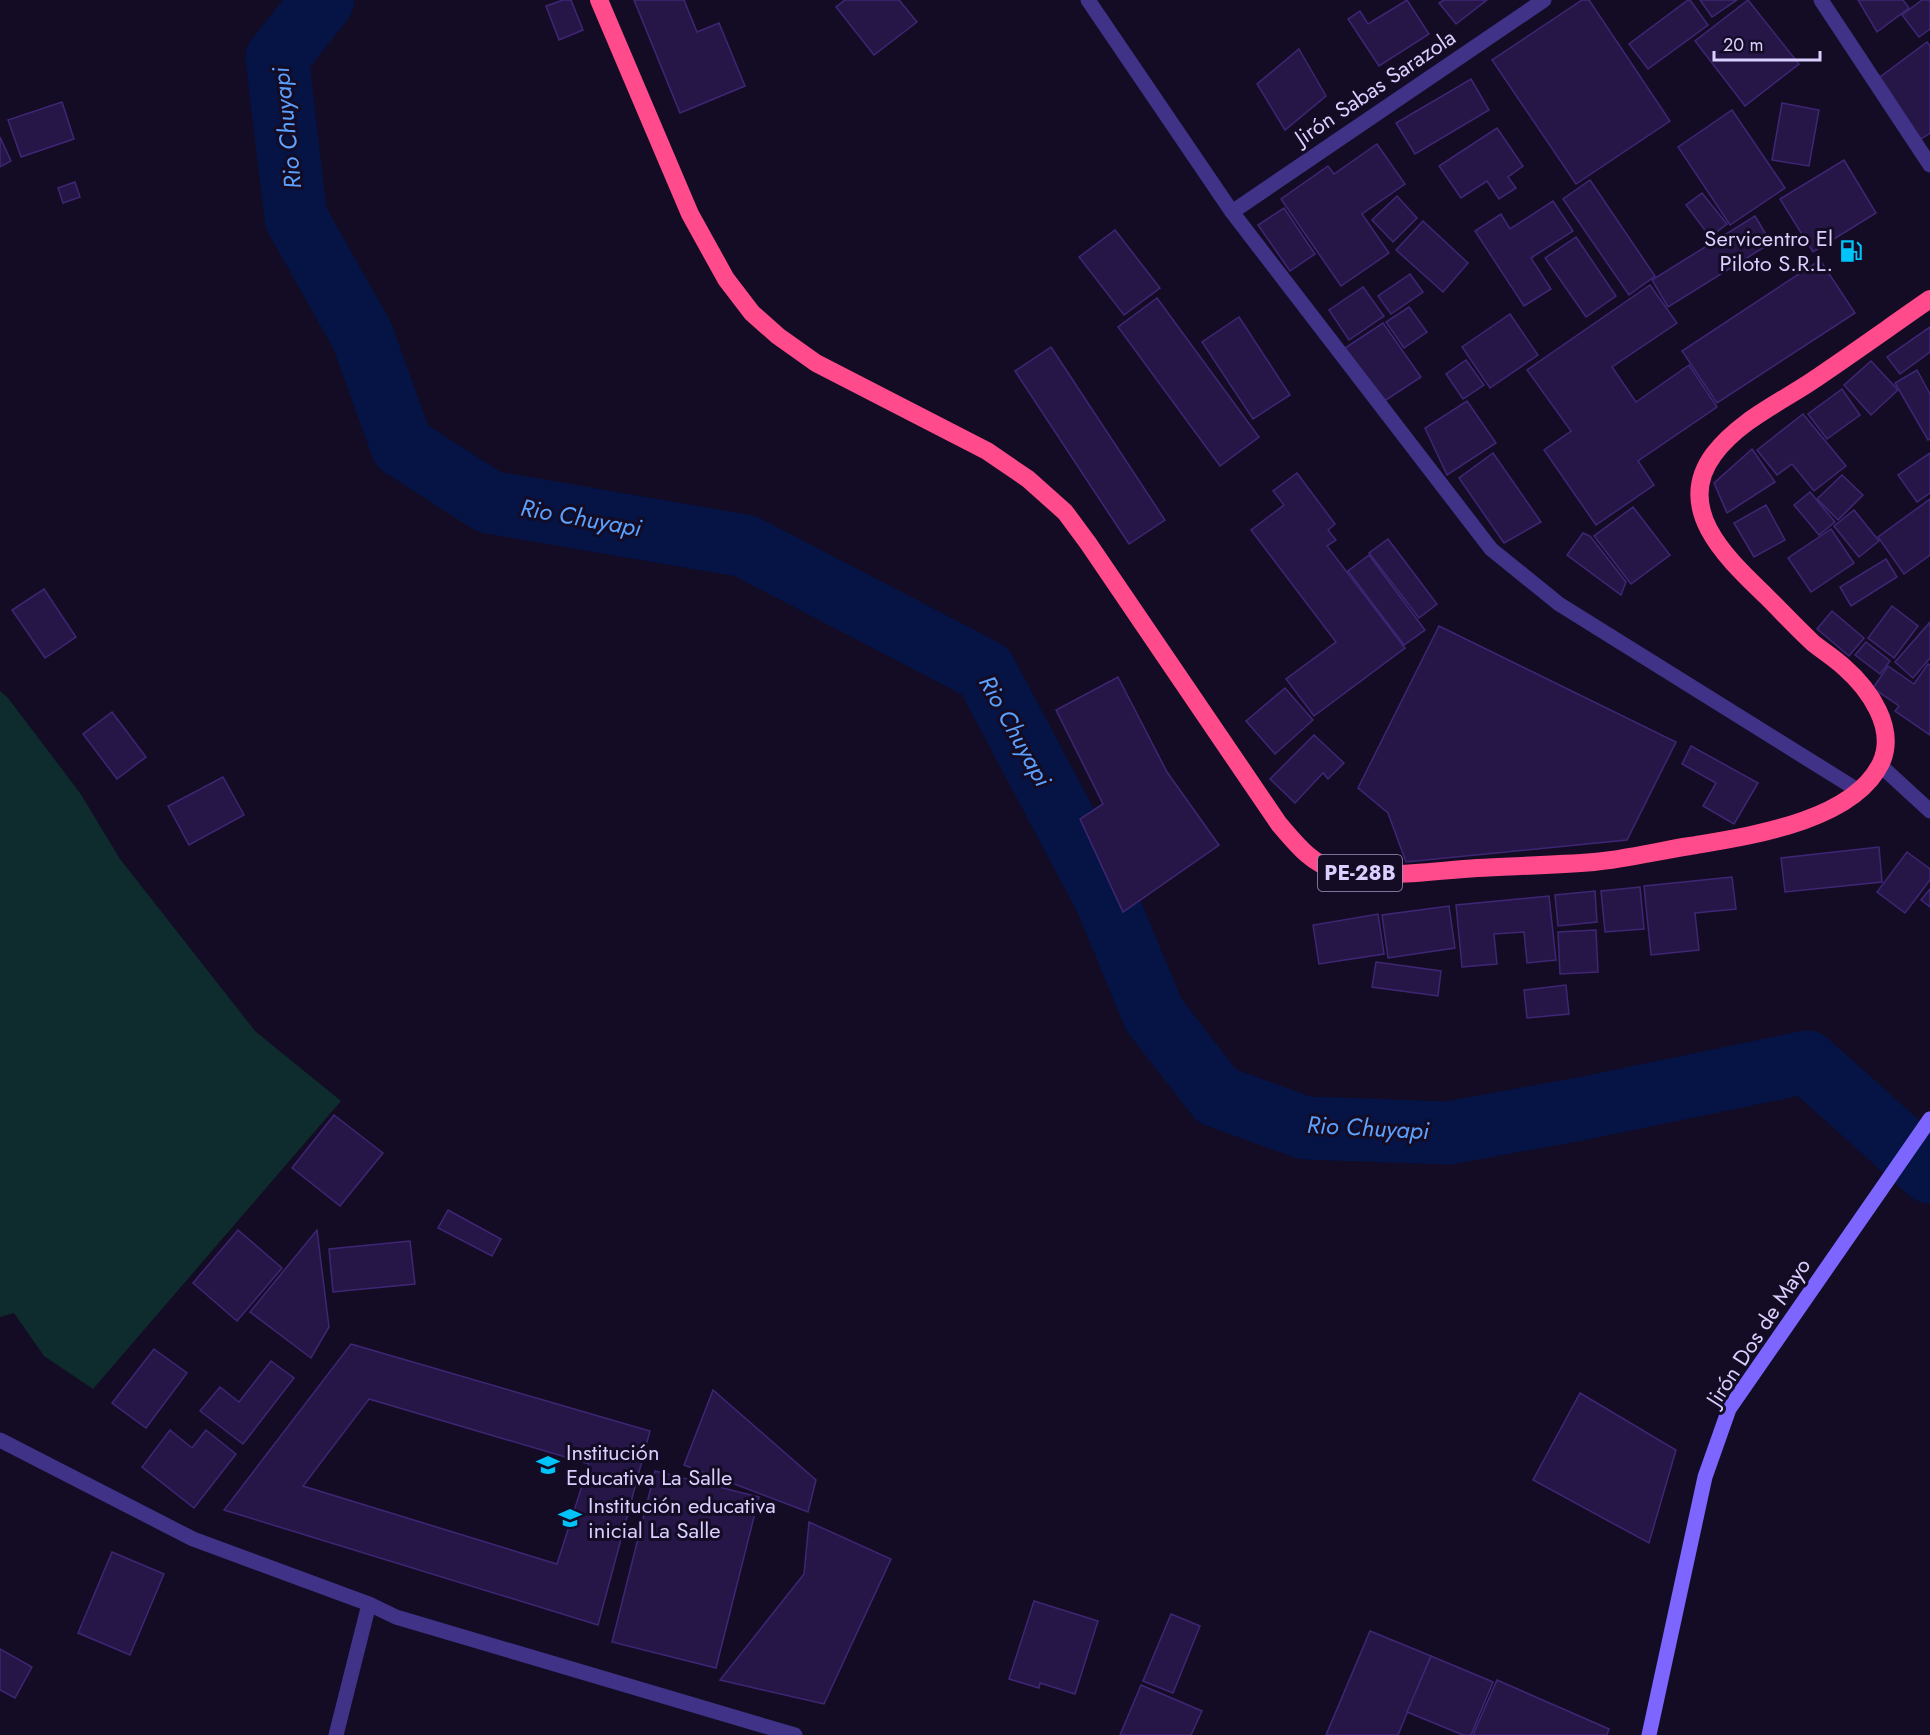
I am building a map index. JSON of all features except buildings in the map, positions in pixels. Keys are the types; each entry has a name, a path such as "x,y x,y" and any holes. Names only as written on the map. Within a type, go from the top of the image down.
{"highway":[{"name":"PE-28B","path":"599,0 690,214 726,279 752,313 778,336 816,363 987,451 1028,479 1065,512 1279,824 1304,852 1330,868 1371,874 1596,862 1762,834 1823,812 1844,802 1859,791 1872,778 1886,750 1887,737 1870,694 1844,667 1814,644 1727,559 1711,536 1702,509 1699,490 1704,473 1713,456 1738,429 1814,380 1930,298"}],"street":[{"path":"1088,0 1232,212 1491,549 1559,604 1859,791"},
{"name":"Jirón Sabas Sarazola","path":"1232,212 1544,0"},
{"path":"1821,0 1930,165"},
{"path":"1880,765 1930,811"},
{"name":"Jirón Dos de Mayo","path":"1648,1735 1705,1477 1729,1409 1930,1119"},
{"path":"0,1440 193,1539 369,1604 396,1617 795,1735"},
{"path":"336,1735 369,1604"}],"green space":[{"path":"0,691 8,698 80,793 120,859 255,1031 341,1101 93,1389 44,1356 14,1313 0,1317"}],"waterway":[{"name":"Rio Chuyapi","path":"323,0 277,58 296,218 362,335 402,446 489,502 745,546 985,671 1106,899 1154,1015 1217,1096 1305,1128 1449,1133 1585,1108 1807,1062 1930,1172"}],"place":[{"name":"Servicentro El Piloto S.R.L.","path":"1851,251"},
{"name":"Institución Educativa La Salle","path":"548,1465"},
{"name":"Institución educativa inicial La Salle","path":"570,1518"}]}
